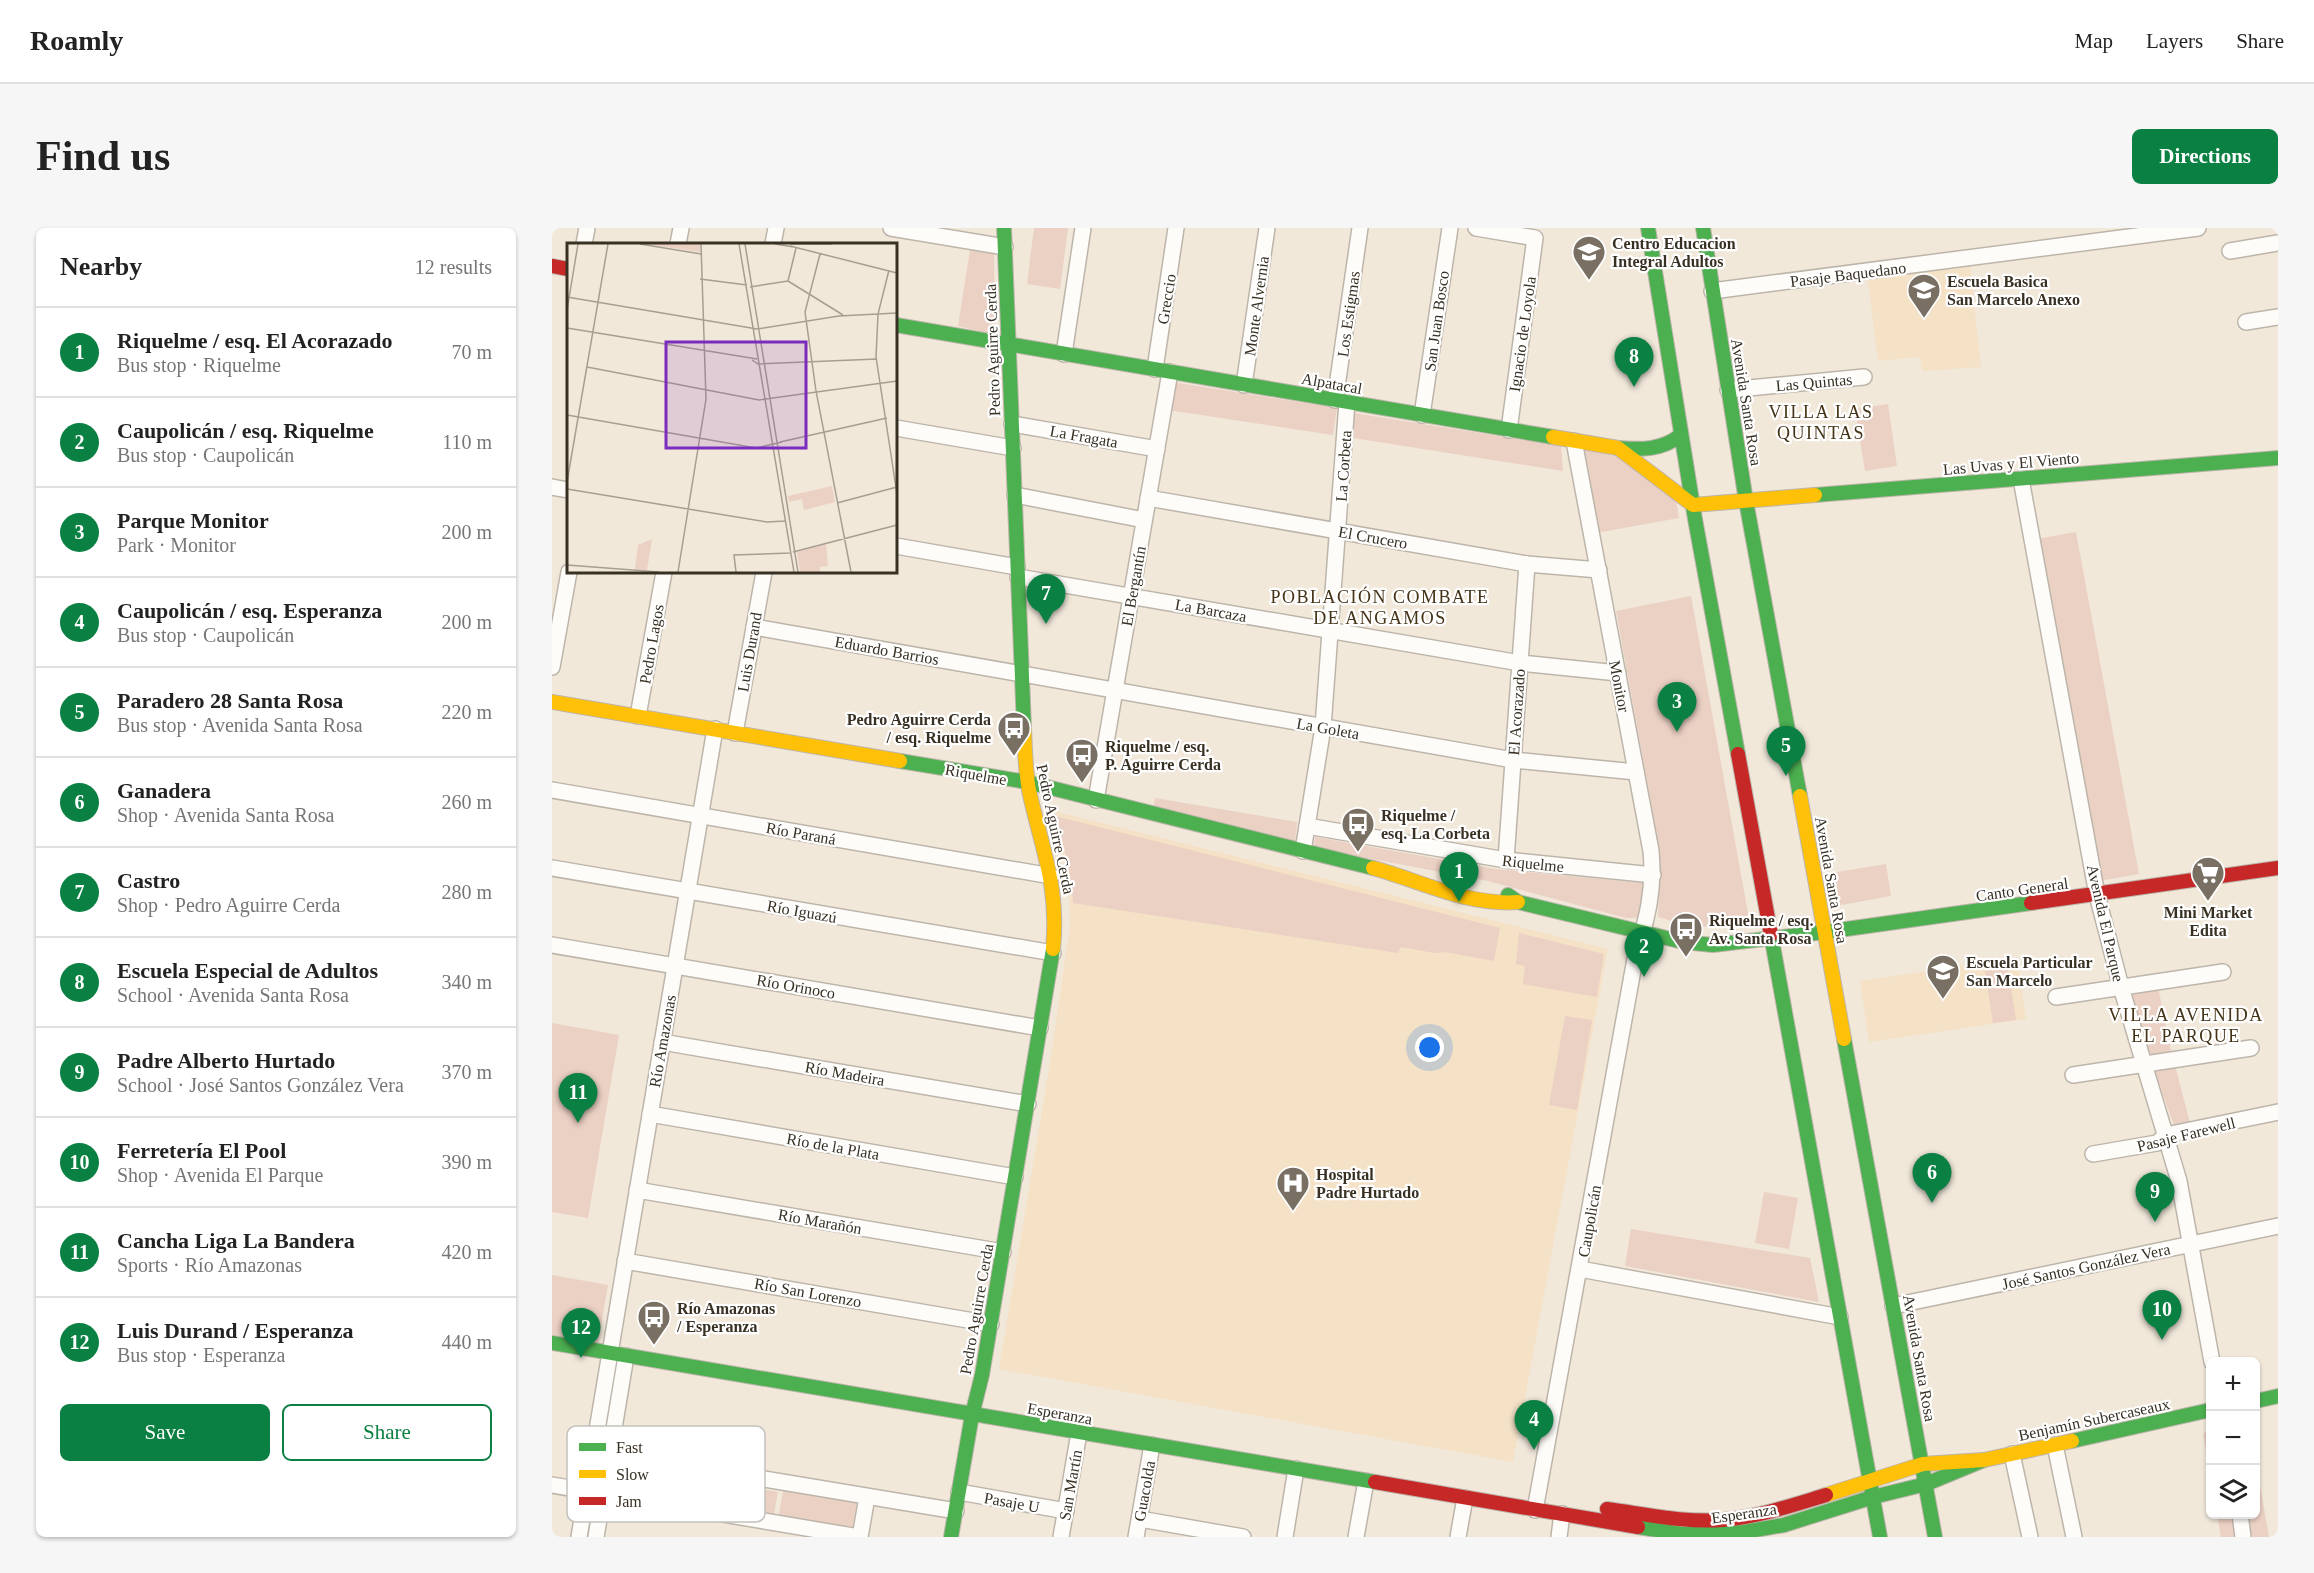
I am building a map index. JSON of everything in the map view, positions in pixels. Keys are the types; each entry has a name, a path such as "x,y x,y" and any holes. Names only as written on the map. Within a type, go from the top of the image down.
{"street":[{"path":"584,243 587,228"},
{"path":"678,243 681,228"},
{"path":"773,243 776,228"},
{"path":"891,228 1005,247"},
{"name":"Pedro Aguirre Cerda","path":"951,1537 972,1415 982,1375 1028,1104 1053,954 1056,909 1051,876 1027,782 1020,674 1004,228"},
{"path":"1064,354 1083,228"},
{"name":"Greccio","path":"1162,371 1176,228"},
{"name":"Monte Alvernia","path":"1244,385 1267,228"},
{"name":"Los Estigmas","path":"1341,401 1360,228"},
{"name":"San Juan Bosco","path":"1422,415 1450,228"},
{"name":"Ignacio de Loyola","path":"1476,228 1535,238 1509,430"},
{"path":"1648,228 1693,505 1880,1537"},
{"name":"Avenida Santa Rosa","path":"1702,228 1746,501 1935,1537"},
{"name":"Pasaje Baquedano","path":"1712,291 2198,228"},
{"path":"2230,250 2278,243"},
{"path":"552,266 567,269"},
{"path":"2246,322 2278,317"},
{"name":"Alpatacal","path":"897,325 1618,448 1693,505"},
{"name":"El Bergantín","path":"1096,800 1156,449 1162,371"},
{"name":"Las Quintas","path":"1728,390 1864,377"},
{"name":"La Corbeta","path":"1303,851 1323,727 1332,631 1339,531 1341,401"},
{"name":"La Fragata","path":"1011,424 1156,449"},
{"path":"897,428 1013,448"},
{"path":"1618,448 1660,448 1671,444 1681,435"},
{"name":"Monitor","path":"1574,441 1651,851 1653,875 1648,916 1643,932"},
{"name":"Las Uvas y El Viento","path":"1746,501 2278,458"},
{"name":"Avenida El Parque","path":"2021,479 2097,895 2121,987 2179,1181 2211,1357"},
{"path":"552,487 567,490"},
{"path":"1015,495 1144,520"},
{"name":"El Crucero","path":"1148,498 1527,564 1599,570"},
{"path":"1693,505 1746,501"},
{"name":"La Barcaza","path":"897,546 1131,597 1520,663 1618,673"},
{"name":"El Acorazado","path":"1506,860 1527,564"},
{"path":"552,668 569,573"},
{"name":"Pedro Lagos","path":"638,716 664,573"},
{"name":"Luis Durand","path":"735,733 764,573"},
{"name":"Eduardo Barrios","path":"754,627 1020,674"},
{"name":"La Goleta","path":"1020,674 1513,760 1636,772"},
{"name":"Riquelme","path":"552,702 1027,782 1395,874 1438,889 1501,904 1518,902 1701,945 1770,937"},
{"name":"Río Amazonas","path":"609,1353 716,729"},
{"name":"Río Paraná","path":"552,790 1051,876"},
{"name":"Riquelme","path":"1307,826 1506,860 1653,875"},
{"name":"Río Iguazú","path":"552,868 1053,954"},
{"name":"Canto General","path":"1770,937 1825,932 2278,868"},
{"name":"Riquelme","path":"1395,874 1448,878"},
{"name":"Riquelme","path":"1485,887 1504,892 1518,902"},
{"name":"Caupolicán","path":"1535,1510 1633,970 1643,932"},
{"name":"Río Orinoco","path":"552,945 1040,1028"},
{"path":"2056,997 2223,972"},
{"name":"Río Madeira","path":"662,1042 1028,1104"},
{"path":"2073,1075 2251,1048"},
{"name":"Pasaje Farewell","path":"2093,1154 2157,1143 2166,1135 2278,1112"},
{"name":"Río de la Plata","path":"650,1114 1015,1177"},
{"name":"Río Marañón","path":"637,1190 1003,1252"},
{"name":"José Santos González Vera","path":"1893,1306 2278,1226"},
{"name":"Río San Lorenzo","path":"625,1261 991,1324"},
{"path":"1580,1269 1840,1317"},
{"name":"Esperanza","path":"552,1343 1562,1514 1631,1532 1682,1534 1721,1530 1923,1464"},
{"path":"597,1426 609,1353"},
{"path":"614,1426 626,1356"},
{"path":"2260,1400 2278,1396"},
{"name":"Benjamín Subercaseaux","path":"1923,1464 1984,1460 2207,1411"},
{"name":"San Martín","path":"1061,1537 1079,1433"},
{"name":"Guacolda","path":"1136,1537 1152,1445"},
{"path":"2055,1445 2074,1537"},
{"path":"2012,1454 2030,1537"},
{"name":"Benjamín Subercaseaux","path":"1926,1484 1984,1460"},
{"path":"1285,1537 1296,1469"},
{"path":"765,1479 956,1511"},
{"path":"1356,1537 1366,1481"},
{"name":"Esperanza","path":"1562,1514 1592,1507 1680,1519 1721,1530 1744,1532 1784,1525 1873,1497 1926,1484"},
{"path":"552,1485 567,1488"},
{"name":"Pasaje U","path":"959,1492 1066,1511"},
{"path":"765,1521 860,1537 867,1497"},
{"path":"1458,1537 1465,1498"},
{"path":"1559,1537 1562,1514"},
{"path":"1140,1519 1243,1537"},
{"path":"2241,1519 2243,1537"},
{"path":"579,1537 581,1522"},
{"path":"596,1537 598,1522"}],"shaded area":[{"path":"1034,228 1068,228 1060,289 1027,284"},
{"path":"970,250 994,254 995,327 990,334 958,326"},
{"name":"Escuela Basica San Marcelo Anexo","path":"1970,266 1981,367 1922,371 1920,357 1878,361 1868,280"},
{"path":"1172,382 1337,408 1333,435 1168,410"},
{"path":"1888,404 1897,466 1865,471 1855,409"},
{"path":"1347,412 1561,446 1563,471 1347,437"},
{"path":"1585,450 1618,457 1676,499 1679,518 1596,533 1583,453"},
{"path":"2076,532 2139,874 2099,881 2037,539"},
{"path":"1691,596 1749,919 1697,928 1658,917 1660,852 1616,611"},
{"path":"1155,798 1297,822 1295,843 1154,807"},
{"name":"Hospital Padre Hurtado","path":"1049,810 1608,949 1513,1462 999,1369 1051,1056 1070,926 1069,892 1063,859"},
{"path":"1055,816 1500,928 1494,961 1401,947 1398,953 1073,903 1067,859"},
{"path":"1315,837 1496,869 1643,883 1641,913 1636,918 1626,918 1488,881 1314,848"},
{"path":"1886,864 1891,896 1836,906 1831,873"},
{"path":"1519,933 1604,954 1597,997 1523,984 1525,966 1516,964"},
{"name":"Escuela Particular San Marcelo","path":"2017,958 2026,1019 1869,1042 1860,981"},
{"path":"2008,967 2016,1020 1993,1023 1985,971"},
{"path":"2158,987 2171,1051 2149,1056 2130,991"},
{"path":"1565,1016 1592,1020 1577,1110 1549,1105"},
{"path":"552,1023 619,1035 588,1218 552,1212"},
{"path":"2174,1062 2190,1123 2174,1125 2153,1067"},
{"path":"1764,1192 1798,1198 1789,1249 1755,1243"},
{"path":"1631,1229 1810,1258 1819,1302 1625,1266"},
{"path":"552,1275 608,1285 598,1343 552,1335"},
{"path":"2206,1432 2206,1451 2203,1433"},
{"path":"2260,1485 2269,1537 2251,1537 2248,1519 2260,1519"},
{"path":"784,1486 857,1501 852,1531 778,1520"},
{"path":"765,1490 778,1492 774,1514 765,1513"},
{"path":"2218,1519 2236,1519 2238,1537 2221,1537"}],"traffic: fast":[{"path":"1004,228 1024,727"},
{"path":"1648,228 1695,519 1738,754"},
{"path":"1703,228 1746,501 1800,796"},
{"path":"897,325 1553,437"},
{"path":"1618,448 1651,448 1667,444 1681,435"},
{"path":"1815,495 2278,458"},
{"path":"900,761 1027,782 1373,868"},
{"path":"1508,895 1518,902 1683,942 1713,945 2031,903"},
{"path":"1771,935 1880,1537"},
{"path":"951,1537 972,1415 982,1375 1053,949"},
{"path":"1844,1039 1935,1537"},
{"path":"552,1343 1375,1482"},
{"path":"2260,1400 2278,1396"},
{"path":"2072,1441 2206,1411"},
{"path":"1638,1527 1682,1534 1744,1532 1784,1525 1873,1497 1926,1484 1984,1460"}],"traffic: slow":[{"path":"1553,437 1618,448 1693,505 1815,495"},
{"path":"552,702 900,761"},
{"path":"1024,727 1028,787 1052,888 1053,949"},
{"path":"1800,796 1844,1039"},
{"path":"1373,868 1462,896 1499,902 1518,902"},
{"path":"1826,1495 1923,1464 1984,1460 2072,1441"}],"traffic: jam":[{"path":"552,266 567,269"},
{"path":"1738,754 1771,935"},
{"path":"2031,903 2278,868"},
{"path":"1375,1482 1638,1527"},
{"path":"1607,1509 1708,1521 1762,1513 1826,1495"}],"place":[{"name":"Centro Educacion Integral Adultos","path":"1589,281"},
{"name":"Escuela Basica San Marcelo Anexo","path":"1924,319"},
{"name":"Escuela Especial de Adultos","path":"1634,387"},
{"name":"Castro","path":"1046,624"},
{"name":"Parque Monitor","path":"1677,732"},
{"name":"Pedro Aguirre Cerda / esq. Riquelme","path":"1014,757"},
{"name":"Paradero 28 Santa Rosa","path":"1786,776"},
{"name":"Riquelme / esq. P. Aguirre Cerda","path":"1082,784"},
{"name":"Riquelme / esq. La Corbeta","path":"1358,853"},
{"name":"Riquelme / esq. El Acorazado","path":"1459,902"},
{"name":"Mini Market Edita","path":"2208,902"},
{"name":"Riquelme / esq. Av. Santa Rosa","path":"1686,958"},
{"name":"Caupolicán / esq. Riquelme","path":"1644,977"},
{"name":"Escuela Particular San Marcelo","path":"1943,1000"},
{"name":"Cancha Liga La Bandera","path":"578,1123"},
{"name":"Ganadera","path":"1932,1203"},
{"name":"Hospital Padre Hurtado","path":"1293,1212"},
{"name":"Padre Alberto Hurtado","path":"2155,1222"},
{"name":"Ferretería El Pool","path":"2162,1340"},
{"name":"Río Amazonas / Esperanza","path":"654,1346"},
{"name":"Luis Durand / Esperanza","path":"581,1358"},
{"name":"Caupolicán / esq. Esperanza","path":"1534,1450"}],"district":[{"name":"VILLA LAS QUINTAS","path":"1821,422"},
{"name":"POBLACIÓN COMBATE DE ANGAMOS","path":"1380,607"},
{"name":"VILLA AVENIDA EL PARQUE","path":"2186,1025"}]}
